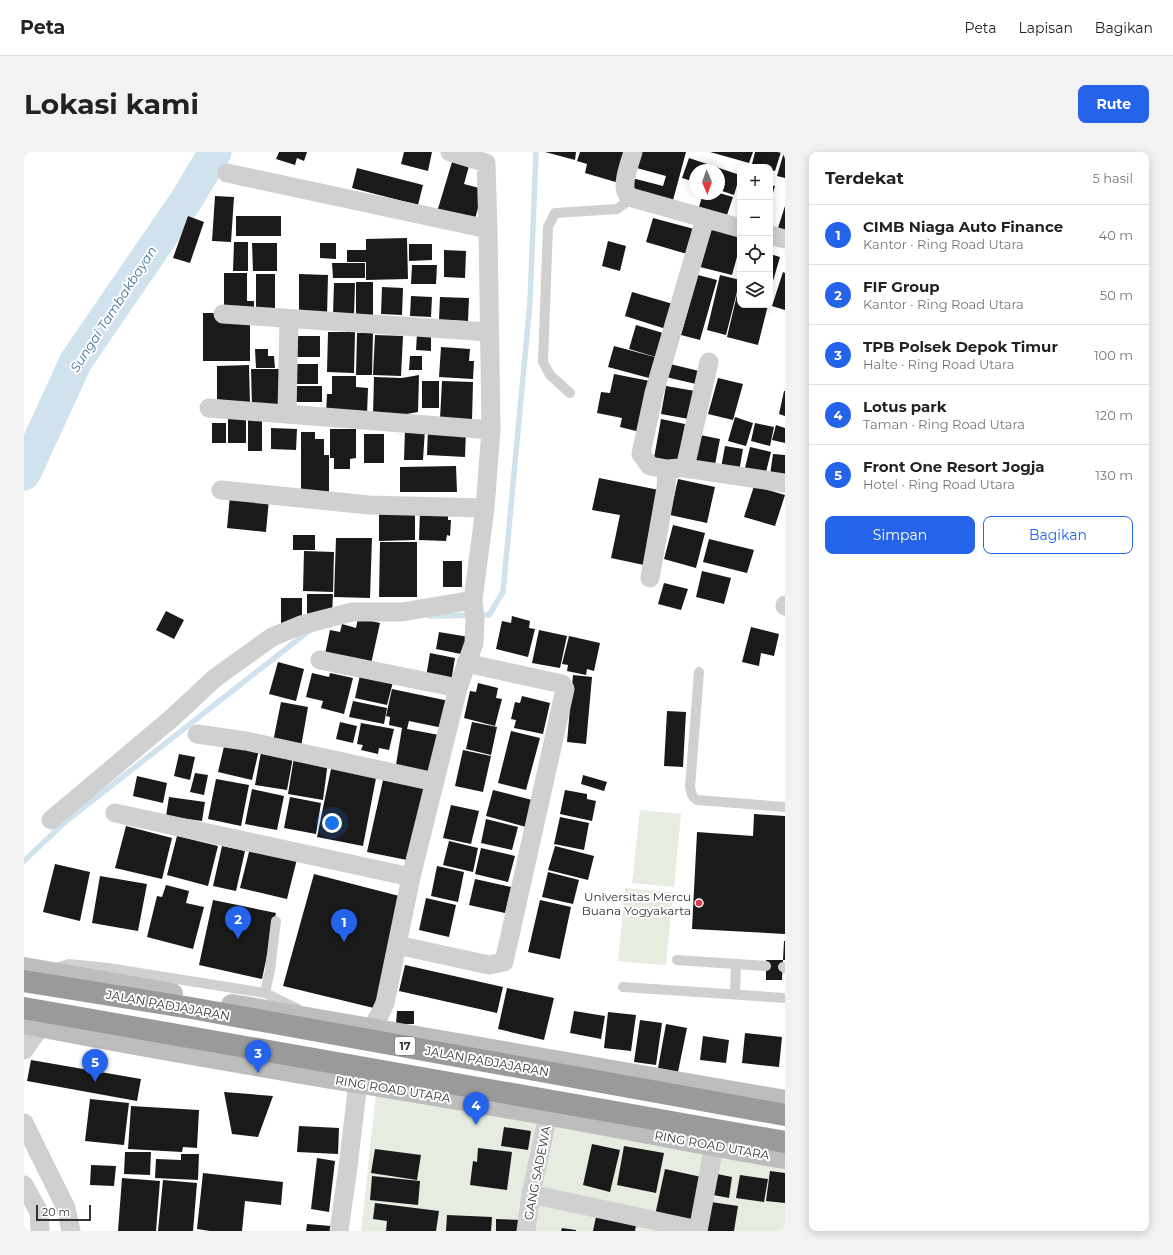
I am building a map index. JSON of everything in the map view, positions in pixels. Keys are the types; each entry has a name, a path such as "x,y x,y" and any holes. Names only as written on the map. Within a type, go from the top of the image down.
{"highway":[{"name":"JALAN PADJAJARAN","path":"24,980 192,1003 515,1060 785,1115"},
{"name":"17","path":"24,1008 512,1101 785,1142"}],"street":[{"path":"372,1028 385,1003 411,877 458,688 474,643 475,620 473,600 485,508 491,430 486,157 450,152"},
{"path":"633,152 625,178 625,189 627,195 737,227"},
{"path":"227,173 488,230"},
{"path":"705,219 654,393 641,454 650,466 785,483"},
{"path":"773,237 785,239"},
{"path":"223,314 489,332"},
{"path":"287,413 289,319"},
{"path":"650,578 666,488 676,469 709,362"},
{"path":"209,408 491,430"},
{"path":"221,490 369,505 485,508"},
{"path":"51,820 172,718 215,678 272,637 301,625 352,612 402,612 473,600"},
{"path":"320,660 458,688"},
{"path":"397,944 489,965 504,962 565,690 562,684 466,663"},
{"path":"197,734 214,735 246,741 435,782"},
{"path":"116,813 411,877"},
{"path":"24,968 192,1003 319,1019 372,1028 515,1060 785,1101"},
{"path":"24,1050 33,1024"},
{"name":"RING ROAD UTARA","path":"33,1024 358,1083 512,1101 548,1115 785,1158"},
{"path":"339,1231 358,1083"},
{"name":"GANG SADEWA","path":"526,1231 531,1194 548,1115"},
{"path":"24,1123 66,1208 71,1231"},
{"path":"531,1194 698,1231 714,1146"},
{"path":"24,1185 31,1216 40,1231"},
{"path":"31,1216 53,1208 66,1208"}],"lane":[{"path":"570,393 550,375 543,362 548,227 555,213 617,209 624,204 627,195"},
{"path":"699,672 690,787 691,793 697,800 785,807"},
{"path":"265,993 270,970 276,921"},
{"path":"677,960 766,966"},
{"path":"45,972 69,964 108,968 265,993 319,1019"},
{"path":"735,994 736,964"},
{"path":"622,987 785,998"}],"shaded area":[{"path":"640,810 681,814 674,887 632,883"},
{"path":"625,888 673,892 666,965 618,961"},
{"path":"377,1085 785,1166 785,1231 361,1231"}],"building":[{"path":"279,152 307,152 304,161 297,158 295,165 276,159"},
{"path":"404,152 432,152 428,171 401,164"},
{"path":"545,152 576,152 575,160"},
{"path":"580,152 628,152 619,183 585,173 587,164 577,161"},
{"path":"637,152 686,152 672,204 628,193 632,178 663,186 666,176 633,167"},
{"path":"710,152 753,152 749,163"},
{"path":"755,152 781,152 775,171 773,171 773,164 752,164"},
{"path":"785,152 785,178 777,176"},
{"path":"689,158 707,164 689,164 689,180 682,178"},
{"path":"452,162 469,166 464,184 483,189 474,223 437,212"},
{"path":"357,168 423,185 418,205 352,188"},
{"path":"725,170 737,174 737,185 734,195 725,192"},
{"path":"725,195 733,197 726,218 698,210 701,200 725,200"},
{"path":"215,196 234,197 231,242 212,241"},
{"path":"785,206 785,233 777,231"},
{"path":"188,216 204,222 190,263 173,258"},
{"path":"236,216 281,216 281,236 236,236"},
{"path":"653,218 694,229 687,254 646,242"},
{"path":"710,227 737,234 737,257 732,275 700,267"},
{"path":"407,238 408,279 366,280 366,262 347,262 347,250 366,250 366,239"},
{"path":"608,241 626,246 620,271 602,266"},
{"path":"234,242 248,242 248,271 233,271"},
{"path":"252,243 277,243 277,271 253,271"},
{"path":"320,243 336,243 336,259 320,258"},
{"path":"409,244 432,244 432,260 409,261"},
{"path":"444,250 466,251 465,278 444,277"},
{"path":"773,255 780,257 773,281"},
{"path":"332,263 365,263 365,278 333,278"},
{"path":"412,265 437,265 436,284 411,284"},
{"path":"783,272 785,273 785,310 773,306"},
{"path":"224,273 247,273 247,301 254,301 254,312 224,312"},
{"path":"256,274 275,274 275,308 256,308"},
{"path":"299,274 328,275 327,317 299,317"},
{"path":"698,275 717,280 700,340 681,335"},
{"path":"720,275 737,279 737,292 726,335 707,330"},
{"path":"356,282 373,282 373,322 356,323"},
{"path":"334,283 355,283 354,315 333,315"},
{"path":"382,287 403,288 402,315 381,314"},
{"path":"632,292 673,304 666,329 625,316"},
{"path":"737,294 737,308 767,308 758,345 727,337"},
{"path":"411,296 432,297 431,317 410,316"},
{"path":"440,297 469,298 468,321 439,320"},
{"path":"203,313 220,313 250,318 250,361 203,361"},
{"path":"636,325 663,333 656,357 629,349"},
{"path":"328,332 355,332 354,373 327,372"},
{"path":"357,333 373,333 372,375 356,375"},
{"path":"417,334 431,334 431,351 416,350"},
{"path":"375,335 403,336 401,376 373,375"},
{"path":"293,336 320,336 320,357 293,357"},
{"path":"614,346 655,357 649,378 608,367"},
{"path":"441,347 470,349 469,361 474,361 473,379 439,377"},
{"path":"255,349 268,349 268,356 274,356 275,368 256,368"},
{"path":"410,356 422,356 422,370 409,370"},
{"path":"293,364 318,364 318,384 293,384"},
{"path":"670,364 699,371 696,384 666,377"},
{"path":"249,365 250,404 217,404 217,366"},
{"path":"251,369 280,369 280,407 252,407"},
{"path":"614,374 650,381 640,432 620,427 622,418 597,413 601,392 610,393"},
{"path":"419,375 418,412 401,415 373,415 374,377 402,378"},
{"path":"332,376 356,376 356,387 368,388 367,415 326,414 327,394 332,394"},
{"path":"718,378 743,384 733,420 708,414"},
{"path":"422,381 439,381 439,408 422,408"},
{"path":"442,381 473,382 472,420 440,419"},
{"path":"293,386 322,386 322,402 293,402"},
{"path":"666,386 695,391 689,419 661,414"},
{"path":"785,391 785,416 779,414"},
{"path":"735,417 753,423 746,446 728,441"},
{"path":"228,419 246,419 246,443 228,443"},
{"path":"248,419 262,419 262,451 248,451"},
{"path":"661,419 685,424 678,462 654,458"},
{"path":"212,423 226,423 226,443 212,443"},
{"path":"755,423 774,427 770,446 751,441"},
{"path":"776,425 785,428 785,443 772,440"},
{"path":"271,428 297,429 296,450 271,449"},
{"path":"428,428 466,430 465,457 427,455"},
{"path":"330,429 356,429 356,458 350,459 350,469 334,469 334,458 330,458"},
{"path":"405,429 425,429 423,460 404,460"},
{"path":"301,432 315,432 315,439 324,439 324,455 329,455 329,495 301,495"},
{"path":"364,434 384,434 384,463 364,463"},
{"path":"695,434 720,439 714,470 689,465"},
{"path":"725,446 743,449 739,472 721,468"},
{"path":"750,447 771,452 765,476 744,472"},
{"path":"773,454 785,455 785,478 770,475"},
{"path":"456,466 457,492 400,492 400,467"},
{"path":"599,478 659,490 644,565 611,558 620,515 592,510"},
{"path":"678,479 715,487 707,523 670,515"},
{"path":"754,486 785,495 775,526 744,517"},
{"path":"230,496 269,499 266,532 227,528"},
{"path":"420,510 448,512 448,520 451,520 450,536 447,535 446,541 419,540"},
{"path":"415,511 415,540 379,541 379,512"},
{"path":"673,525 705,533 696,568 664,559"},
{"path":"293,535 315,535 315,550 293,550"},
{"path":"336,538 372,538 370,598 334,597"},
{"path":"709,539 754,550 747,573 703,562"},
{"path":"380,542 417,542 417,597 379,597"},
{"path":"304,551 334,552 333,592 303,591"},
{"path":"443,561 462,561 462,587 443,587"},
{"path":"702,571 731,578 724,604 696,597"},
{"path":"664,583 688,589 681,610 658,604"},
{"path":"307,594 333,594 332,615 307,615"},
{"path":"281,598 302,598 302,623 281,624"},
{"path":"166,611 184,620 174,639 156,630"},
{"path":"512,616 530,621 529,628 535,629 528,657 496,649 502,621 511,623"},
{"path":"358,618 380,623 371,664 325,654 330,630 340,632 342,624 356,628"},
{"path":"751,627 779,634 774,656 761,653 759,666 742,662"},
{"path":"539,630 567,636 560,668 532,663"},
{"path":"439,632 469,637 466,655 436,649"},
{"path":"569,636 600,643 594,671 587,669 586,675 567,671 568,665 562,664"},
{"path":"430,653 455,658 451,682 426,677"},
{"path":"278,662 304,669 296,701 269,694"},
{"path":"312,673 329,677 330,673 353,678 344,714 321,708 323,701 306,697"},
{"path":"360,675 393,682 387,705 355,698"},
{"path":"573,675 592,677 586,744 567,742"},
{"path":"478,683 498,688 496,698 502,699 495,726 464,718 470,691 476,692"},
{"path":"392,689 449,701 443,728 409,721 407,729 389,725 390,717 386,716"},
{"path":"522,696 550,703 543,734 514,728 516,720 511,719 515,702 520,703"},
{"path":"353,701 387,708 384,724 349,717"},
{"path":"281,702 308,707 301,747 273,742"},
{"path":"667,711 686,712 683,767 664,766"},
{"path":"340,722 357,726 353,743 336,739"},
{"path":"472,722 497,727 491,755 466,749"},
{"path":"361,723 394,729 389,750 379,748 378,754 361,750 363,745 357,744"},
{"path":"402,728 439,735 431,777 395,771"},
{"path":"511,731 540,738 526,790 498,783"},
{"path":"225,742 259,750 252,780 218,772"},
{"path":"463,750 491,756 483,792 455,786"},
{"path":"261,752 293,757 287,790 255,785"},
{"path":"179,754 195,757 190,780 174,776"},
{"path":"294,757 328,762 323,800 288,794"},
{"path":"332,764 377,773 363,846 317,837"},
{"path":"195,773 208,775 204,795 190,792"},
{"path":"583,775 607,782 604,791 581,784"},
{"path":"137,776 167,783 163,803 133,796"},
{"path":"216,779 249,785 241,826 208,819"},
{"path":"383,780 427,789 412,861 367,852"},
{"path":"252,789 284,796 277,830 245,824"},
{"path":"493,790 532,800 526,827 486,816"},
{"path":"565,790 587,794 587,799 596,801 592,821 560,814"},
{"path":"169,797 205,802 202,821 166,816"},
{"path":"290,797 321,803 316,834 284,828"},
{"path":"451,805 479,811 471,844 443,838"},
{"path":"754,814 785,816 785,934 692,929 697,832 753,836"},
{"path":"560,817 589,823 584,850 554,844"},
{"path":"486,819 518,827 512,850 481,843"},
{"path":"126,826 172,838 162,879 115,868"},
{"path":"177,836 218,846 208,886 167,875"},
{"path":"449,841 478,848 473,872 443,865"},
{"path":"222,846 245,851 236,891 213,886"},
{"path":"555,846 594,856 588,880 548,870"},
{"path":"250,848 297,859 287,899 240,888"},
{"path":"481,848 515,856 508,882 475,874"},
{"path":"55,864 90,872 80,921 43,912"},
{"path":"437,866 464,872 458,902 431,896"},
{"path":"548,872 579,880 573,904 542,897"},
{"path":"314,874 403,897 378,1009 283,986"},
{"path":"100,876 147,884 138,931 92,923"},
{"path":"475,879 511,887 505,913 469,905"},
{"path":"166,885 189,891 186,903 204,907 193,949 147,937 157,896 162,897"},
{"path":"426,898 456,905 449,937 419,930"},
{"path":"213,900 276,913 262,979 199,965"},
{"path":"540,900 571,907 560,959 528,952"},
{"path":"784,941 785,941 785,960 783,960"},
{"path":"766,960 783,960 782,980 766,980"},
{"path":"405,965 503,987 497,1013 399,991"},
{"path":"507,988 554,998 544,1040 498,1029"},
{"path":"397,1011 414,1011 414,1024 396,1024"},
{"path":"574,1011 605,1016 601,1039 570,1033"},
{"path":"608,1012 636,1015 631,1051 604,1048"},
{"path":"640,1020 662,1023 656,1065 634,1062"},
{"path":"666,1024 687,1028 678,1072 658,1068"},
{"path":"745,1033 782,1037 779,1067 742,1063"},
{"path":"703,1036 729,1040 726,1063 700,1060"},
{"path":"31,1060 141,1079 137,1101 27,1081"},
{"path":"224,1092 273,1096 258,1137 232,1134"},
{"path":"90,1099 129,1103 124,1145 85,1141"},
{"path":"131,1106 199,1110 197,1148 183,1147 182,1152 128,1149"},
{"path":"299,1126 339,1128 338,1154 297,1152"},
{"path":"504,1127 531,1131 528,1150 501,1146"},
{"path":"592,1144 620,1150 610,1192 583,1185"},
{"path":"624,1146 664,1153 656,1193 617,1185"},
{"path":"478,1148 512,1152 507,1190 470,1185 473,1161 477,1162"},
{"path":"375,1149 421,1155 417,1180 371,1173"},
{"path":"125,1152 151,1152 150,1175 124,1174"},
{"path":"181,1154 199,1154 198,1180 155,1178 156,1159 181,1160"},
{"path":"317,1158 335,1161 329,1212 311,1209"},
{"path":"91,1165 116,1166 114,1186 90,1185"},
{"path":"665,1169 706,1178 694,1229 654,1220"},
{"path":"770,1171 785,1173 785,1203 766,1201"},
{"path":"203,1173 283,1182 281,1205 245,1201 242,1231 210,1231 197,1229"},
{"path":"712,1173 732,1177 729,1198 708,1194"},
{"path":"740,1175 768,1179 764,1202 736,1198"},
{"path":"372,1176 420,1181 418,1205 370,1200"},
{"path":"122,1178 160,1181 156,1231 118,1231"},
{"path":"163,1180 197,1183 193,1231 158,1231"},
{"path":"711,1202 738,1206 734,1231 706,1231"},
{"path":"375,1203 439,1211 436,1231 386,1231 387,1221 373,1219"},
{"path":"597,1212 637,1220 635,1231 593,1231"},
{"path":"447,1215 492,1217 491,1231 446,1231"},
{"path":"496,1219 522,1220 522,1231 496,1231"},
{"path":"307,1224 331,1226 331,1231 306,1231"},
{"path":"562,1228 576,1230 576,1231 561,1231"}],"waterway":[{"name":"Sungai Tambakbayan","path":"24,474 76,361 187,199 215,152"},
{"path":"429,616 489,615 503,592 530,302 536,152"},
{"path":"24,861 65,822 310,630"}],"place":[{"name":"Universitas Mercu Buana Yogyakarta","path":"699,903"},
{"name":"FIF Group","path":"238,939"},
{"name":"CIMB Niaga Auto Finance","path":"344,942"},
{"name":"TPB Polsek Depok Timur","path":"258,1073"},
{"name":"Front One Resort Jogja","path":"95,1082"},
{"name":"Lotus park","path":"476,1125"}]}
